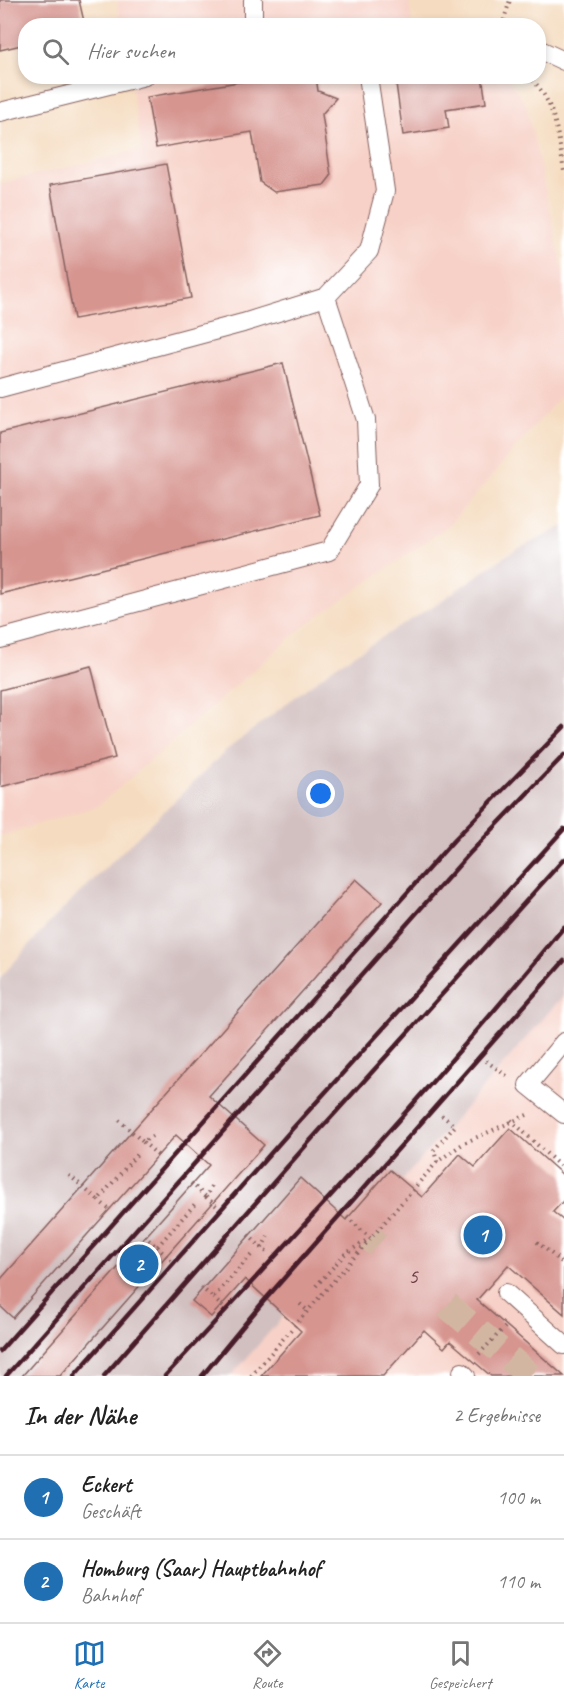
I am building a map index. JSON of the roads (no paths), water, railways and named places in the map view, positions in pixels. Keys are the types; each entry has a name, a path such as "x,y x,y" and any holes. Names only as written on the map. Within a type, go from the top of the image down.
{"lane":[{"path":"253,0 253,18"},
{"path":"546,53 564,61"},
{"path":"0,112 113,84"},
{"path":"0,388 243,323 326,297 369,251 385,191 369,84"},
{"path":"0,639 329,550 369,485 366,420 326,297"},
{"path":"564,1042 528,1085 564,1114"},
{"path":"506,1293 564,1345"}],"tunnel":[{"path":"370,1238 378,1245"},
{"path":"447,1305 530,1376"}],"railway":[{"path":"0,1351 454,840 564,727"},
{"path":"6,1376 469,854 564,755"},
{"path":"74,1376 293,1128 564,829"},
{"path":"104,1376 309,1142 564,859"},
{"path":"165,1376 418,1098 564,927"},
{"path":"202,1376 263,1302 564,961"}],"place":[{"name":"Eckert","path":"483,1235"},
{"name":"Homburg (Saar) Hauptbahnhof","path":"139,1264"}]}
